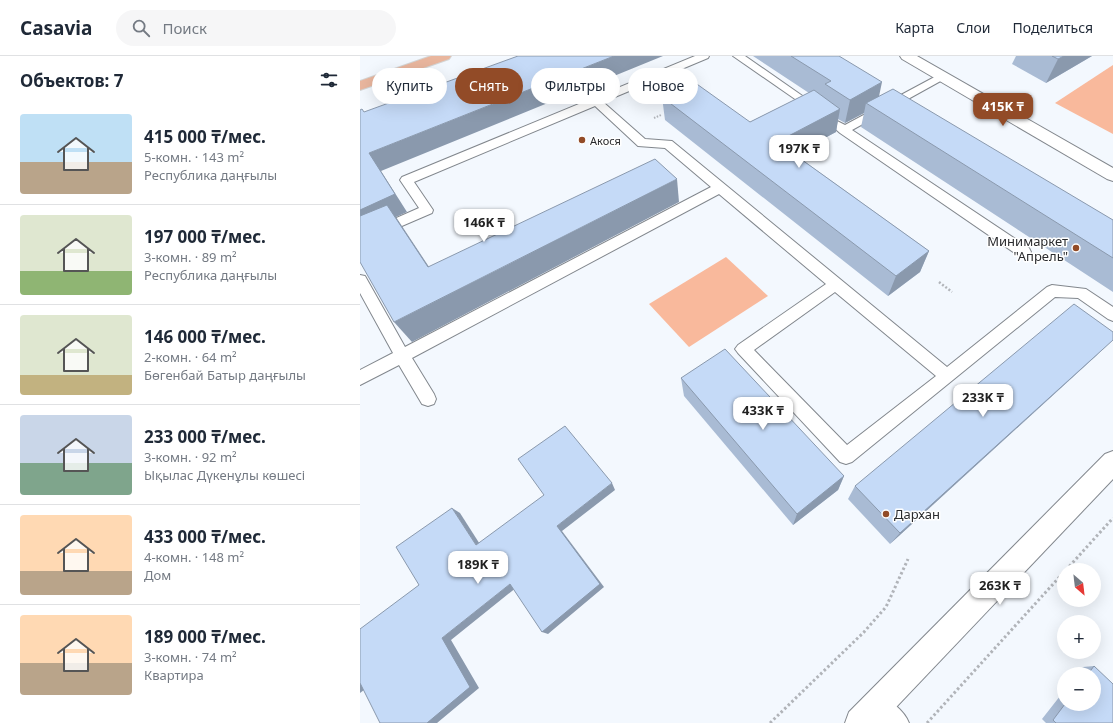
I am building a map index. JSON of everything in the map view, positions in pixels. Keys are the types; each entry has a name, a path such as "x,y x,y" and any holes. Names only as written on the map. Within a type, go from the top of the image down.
{"main road":[{"path":"360,86 444,56"},
{"path":"907,56 1113,175"},
{"path":"860,723 1113,462"}],"lane":[{"path":"620,91 704,56"},
{"path":"738,56 804,101"},
{"path":"844,130 942,76"},
{"path":"360,239 427,210 406,180 589,104"},
{"path":"599,104 642,143 668,144 947,376"},
{"path":"827,118 1024,252"},
{"path":"360,378 720,188"},
{"path":"360,280 402,356 428,399"},
{"path":"836,284 743,349 846,456 1052,290 1081,293 1113,315"},
{"path":"878,705 898,723"}],"path":[{"path":"654,118 661,115"},
{"path":"939,282 952,292"},
{"path":"1072,563 1113,518"},
{"path":"770,723 864,632 886,607 908,559"},
{"path":"927,723 1057,580"}],"shaded area":[{"path":"1113,65 1113,134 1055,103"},
{"path":"726,257 768,296 689,347 649,304"}],"building":[{"path":"518,56 614,56 584,68 531,68 531,89 523,92 523,68 485,68"},
{"path":"791,56 839,56 882,82 850,100 825,84 831,81"},
{"path":"1052,56 1064,56 1058,59"},
{"path":"455,79 455,104 493,104 369,153 395,194 360,210 360,110 362,109 364,112 386,104 447,104 447,82"},
{"path":"698,85 750,122 814,90 840,109 777,142 929,251 896,276 671,104 698,104"},
{"path":"893,89 1113,220 1113,258 866,103"},
{"path":"655,159 677,179 394,322 360,262 360,216 387,205 428,267"},
{"path":"1074,304 1113,332 1113,340 900,533 855,486"},
{"path":"725,349 844,476 797,514 681,378"},
{"path":"565,426 612,483 557,526 600,584 542,632 510,584 442,638 470,687 427,723 380,723 360,683 360,629 419,585 396,547 452,508 476,545 544,495 518,459"},
{"path":"1101,673 1113,684 1113,723 1056,723 1053,720 1060,711 1101,711"}],"place":[{"name":"Акося","path":"582,140"},
{"name":"Минимаркет \"Апрель\"","path":"1076,248"},
{"name":"Дархан","path":"886,514"}]}
